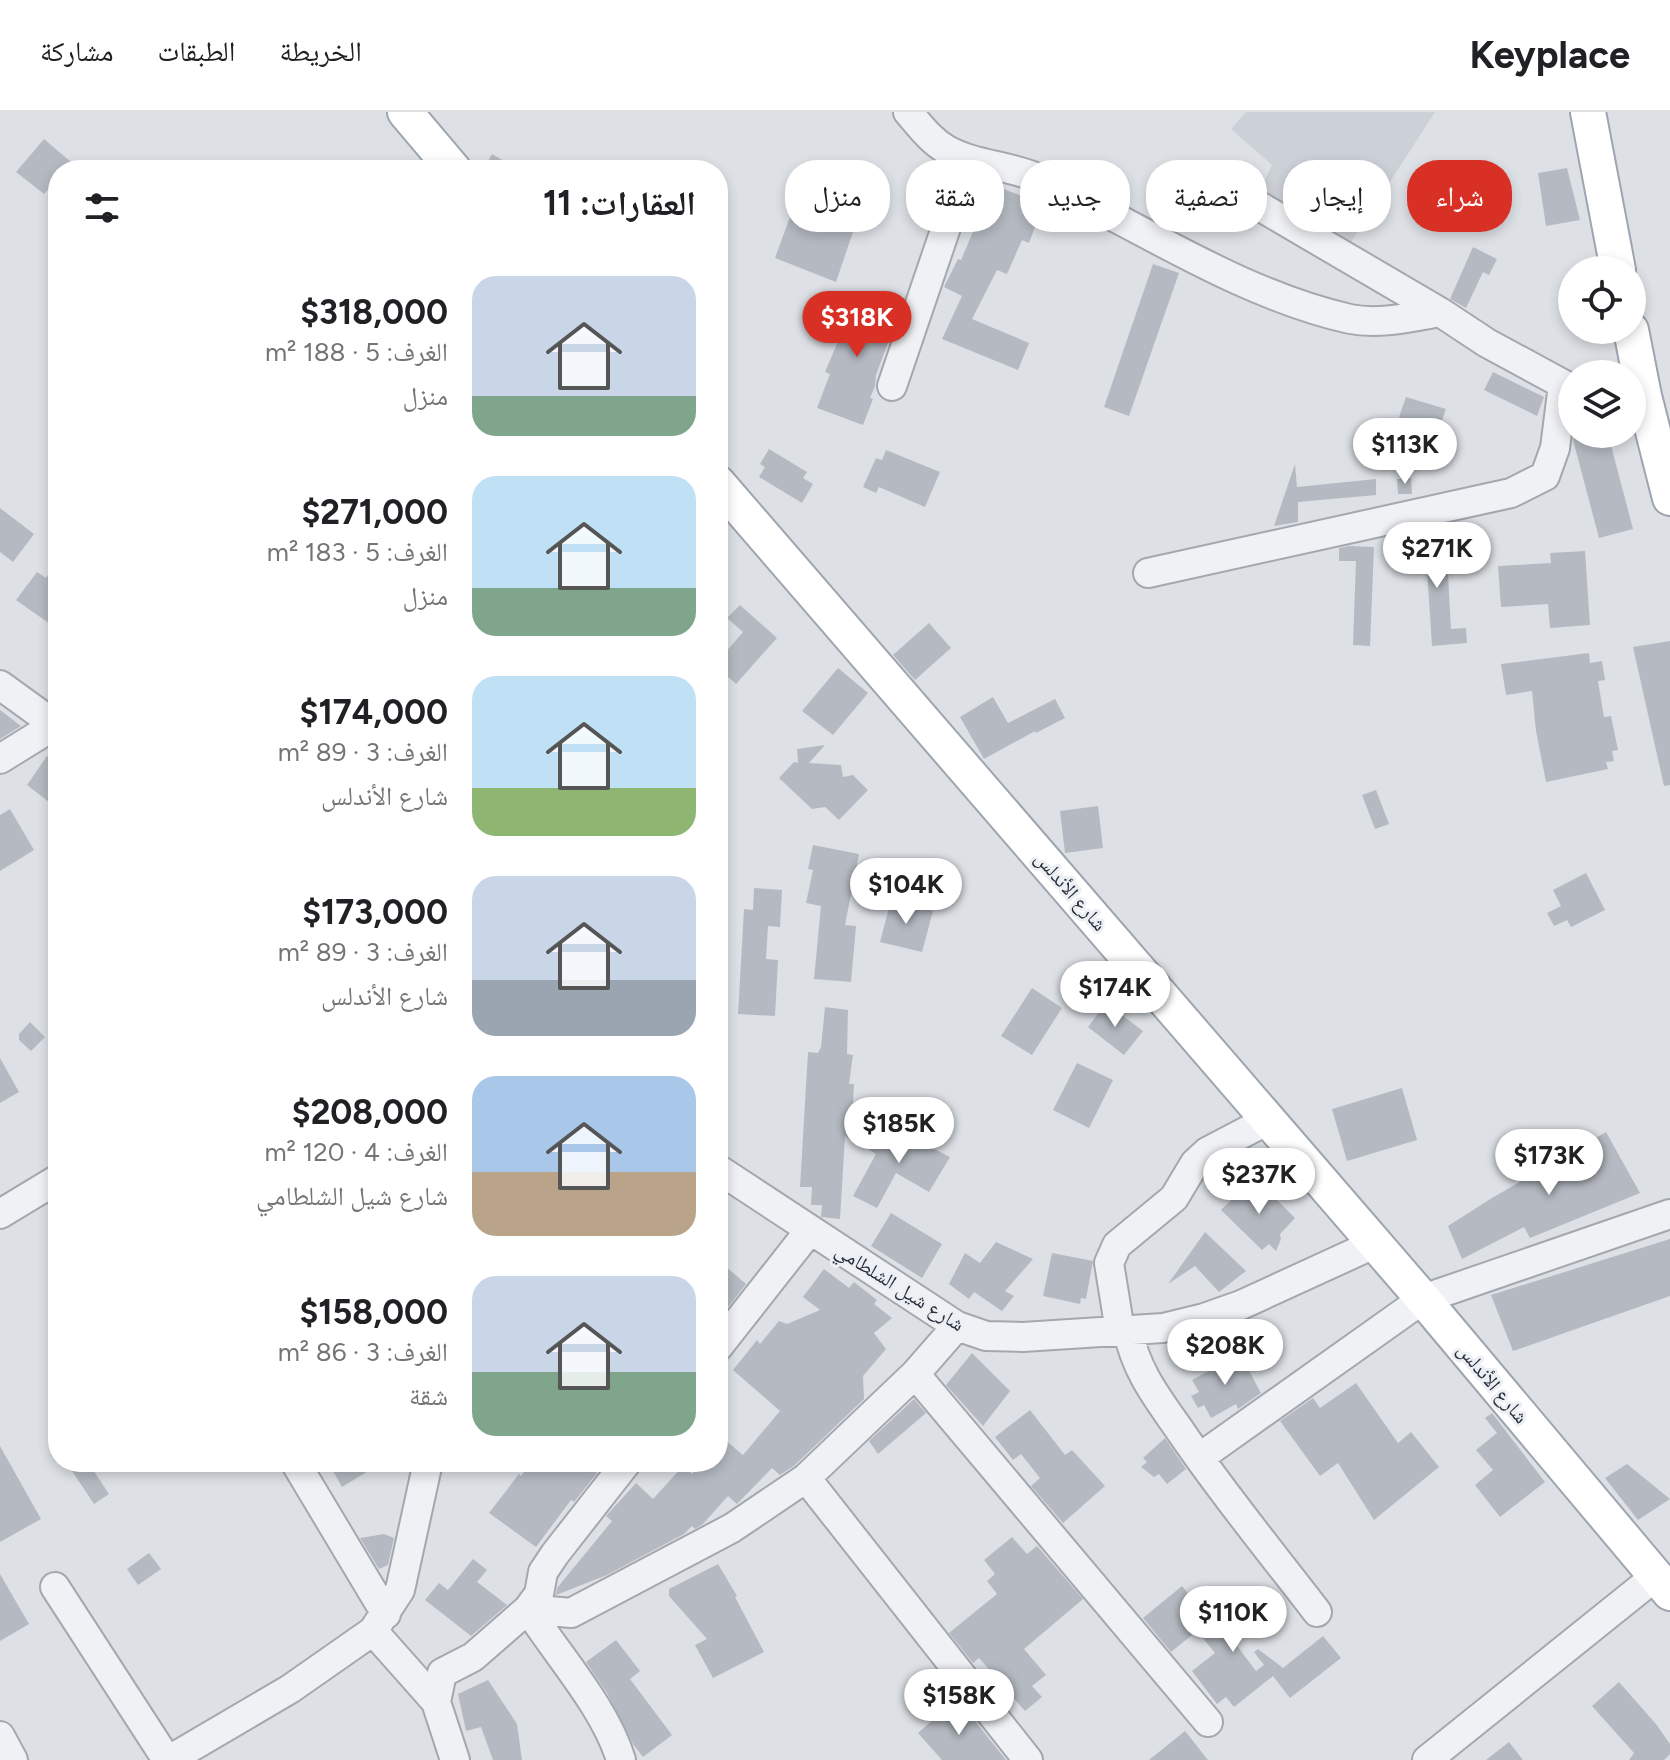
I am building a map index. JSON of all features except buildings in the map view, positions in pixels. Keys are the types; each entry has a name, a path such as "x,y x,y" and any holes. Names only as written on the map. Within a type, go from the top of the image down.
{"main road":[{"path":"405,112 446,160"},
{"path":"1588,112 1615,256"},
{"path":"1646,422 1670,498"},
{"name":"شارع الأندلس","path":"728,495 1423,1299 1663,1585"}],"street":[{"path":"908,112 942,147 969,160"},
{"path":"1004,169 1036,177 1149,237 1285,299 1352,319 1393,320 1440,312"},
{"path":"1267,211 1558,382"},
{"path":"892,386 944,232"},
{"path":"1148,573 1511,493 1545,476 1558,433"},
{"path":"0,685 48,720"},
{"path":"0,759 48,731"},
{"path":"1268,1120 1207,1152 1195,1163 1174,1198 1117,1245 1109,1263 1124,1330 1139,1370 1199,1458 1317,1612"},
{"name":"شارع شيل الشلطامي","path":"728,1176 957,1326 986,1336 1086,1335 1163,1328 1241,1305 1374,1244"},
{"path":"4,1205 48,1184"},
{"path":"1199,1458 1423,1299 1670,1214"},
{"path":"728,1334 810,1230"},
{"path":"528,1609 571,1613 732,1528 806,1478 915,1374 957,1326"},
{"path":"915,1374 1208,1722"},
{"path":"300,1472 380,1622 436,1702 455,1760"},
{"path":"55,1587 168,1760 290,1689 380,1622 400,1590 426,1472"},
{"path":"436,1702 442,1673 473,1657 528,1609 539,1594 543,1572 619,1472"},
{"path":"806,1478 1028,1760"},
{"path":"1427,1760 1663,1585"},
{"path":"528,1609 591,1701 615,1741 621,1760"},
{"path":"0,1736 13,1760"}],"shaded area":[{"path":"1246,112 1435,112 1391,180 1391,160 1283,160 1283,203 1267,194 1267,175 1272,165 1231,129"},
{"path":"1334,232 1357,232 1351,242"}]}
